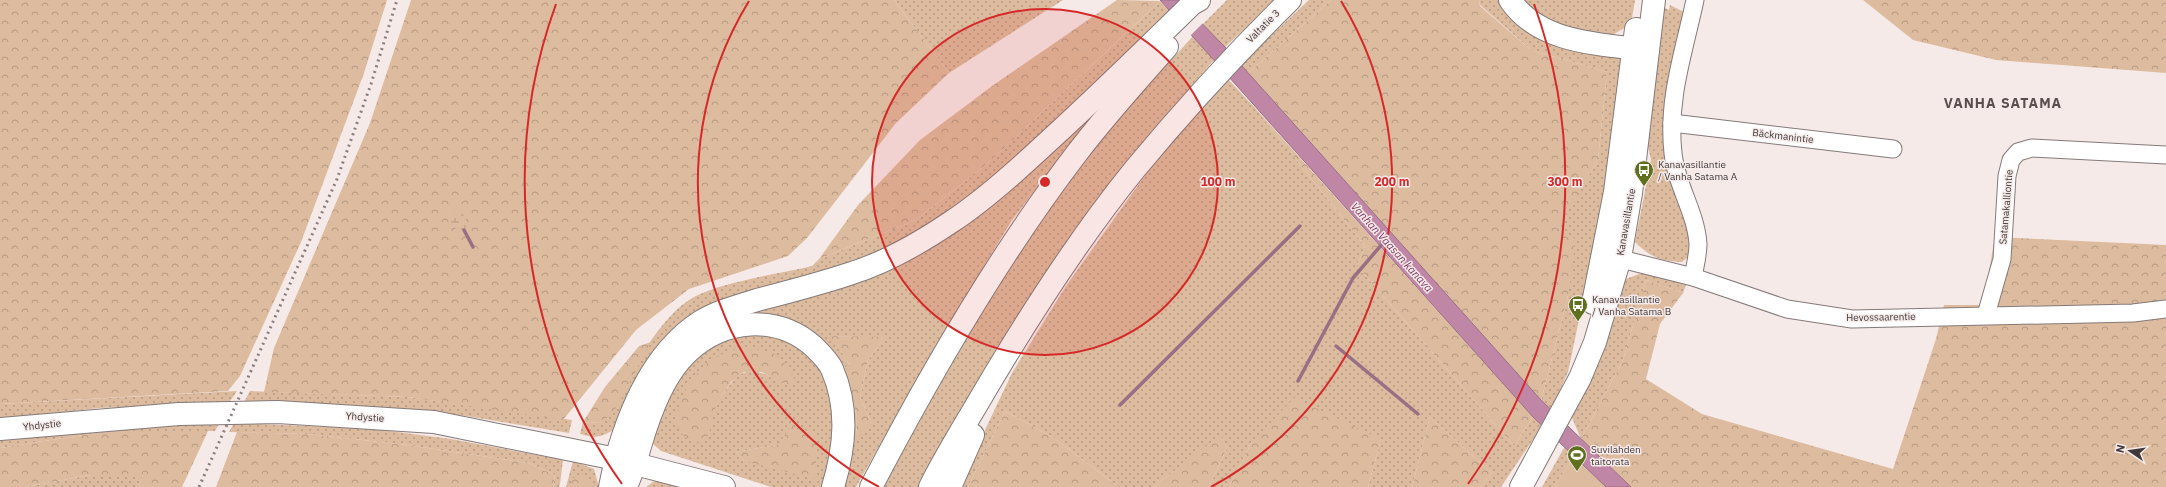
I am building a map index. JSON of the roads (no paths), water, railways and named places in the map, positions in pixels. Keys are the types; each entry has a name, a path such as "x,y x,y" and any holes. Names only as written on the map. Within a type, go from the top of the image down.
{"main road":[{"name":"Valtatie 3","path":"1015,340 1072,254 1134,170 1237,52 1290,0"},
{"path":"1510,0 1516,9 1531,22 1552,33 1570,39 1641,49"},
{"name":"Kanavasillantie","path":"1640,0 1641,49"},
{"name":"Kanavasillantie","path":"1521,487 1580,378 1595,342 1612,256 1615,192 1641,49 1654,0"},
{"path":"626,487 624,429 645,385 659,362 679,339 701,322 722,311 850,274 914,245 952,222 1007,179 1201,4"},
{"path":"871,487 958,332 1015,240 1077,153 1177,27"},
{"path":"610,487 673,370 688,351 704,339 723,330 741,324 760,324 779,327 795,334 821,353 832,367 843,406 844,430 838,468 833,487"},
{"path":"930,487 1015,340"},
{"path":"950,487 1015,340"},
{"name":"Yhdystie","path":"0,429 178,414 278,412 434,422 625,461 724,487"},
{"name":"Kanavasillantie","path":"1506,487 1546,441"}],"street":[{"path":"1693,277 1698,244 1695,228 1677,177 1673,153 1672,123 1680,58 1695,0"},
{"name":"Bäckmanintie","path":"1672,123 1893,149"},
{"name":"Satamakalliontie","path":"1986,315 2002,259 2007,176 2011,160 2018,152 2032,148 2166,155"},
{"name":"Hevossaarentie","path":"1612,256 1693,277 1787,309 1852,318 2133,313 2166,310"}],"water":[{"name":"Vanhan Vaasan kanava","path":"1160,0 1179,0 1225,47 1541,400 1631,487 1606,487 1533,417"}],"waterway":[{"path":"1120,405 1300,226"},
{"path":"464,230 473,247"},
{"name":"Vanhan Vaasan kanava","path":"1298,381 1353,278 1383,243"},
{"path":"1336,346 1418,414"}],"railway":[{"path":"199,487 337,179 371,84 397,0"}],"place":[{"name":"Kanavasillantie / Vanha Satama A","path":"1644,187"},
{"name":"Kanavasillantie / Vanha Satama B","path":"1578,322"},
{"name":"Suvilahden taitorata","path":"1577,472"}],"district":[{"name":"VANHA SATAMA","path":"2003,103"}]}
